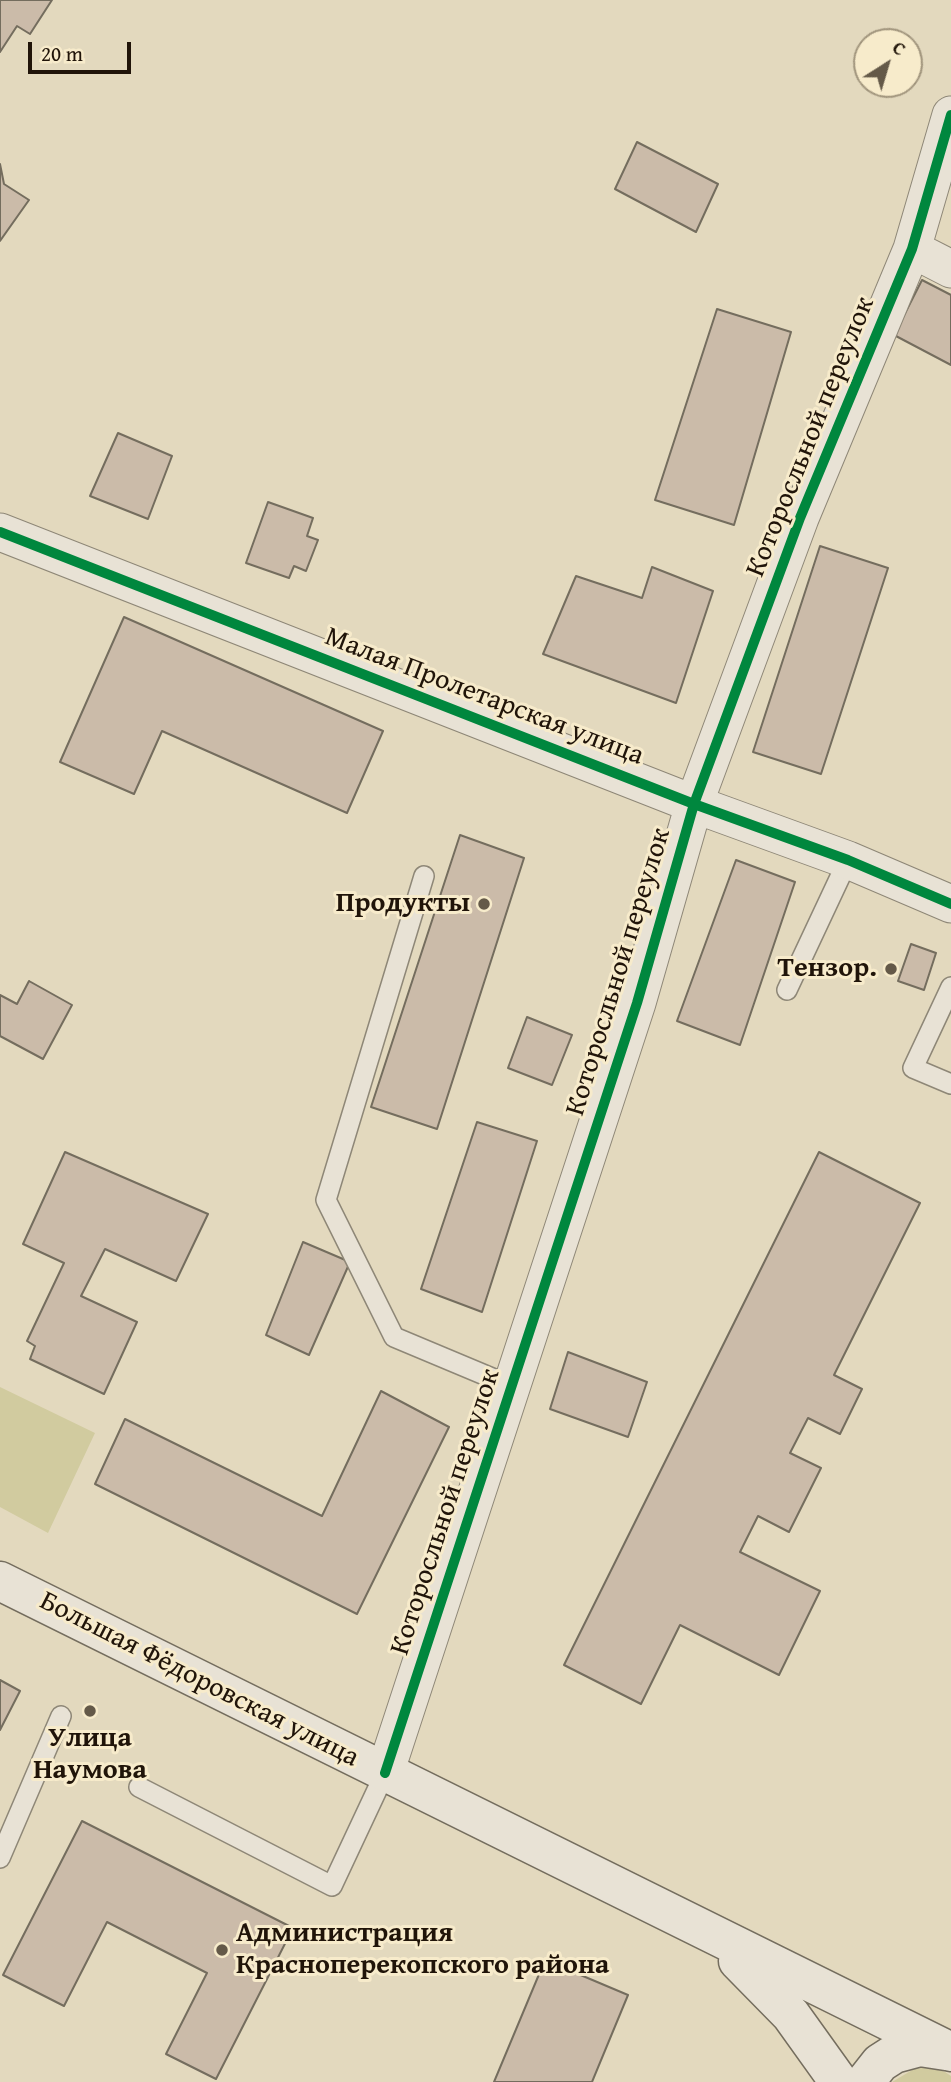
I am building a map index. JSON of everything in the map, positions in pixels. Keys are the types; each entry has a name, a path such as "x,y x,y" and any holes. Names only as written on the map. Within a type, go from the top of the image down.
{"main road":[{"name":"Большая Фёдоровская улица","path":"0,1581 951,2052"},
{"name":"Большая Фёдоровская улица","path":"698,1929 778,1999 839,2082"},
{"path":"865,2082 880,2063 908,2049 934,2048 951,2052"}],"street":[{"name":"Которосльной переулок","path":"385,1773 637,1003 694,804 800,518 912,249 951,115"},
{"path":"912,249 951,270"},
{"name":"Малая Пролетарская улица","path":"0,532 694,804 848,860 951,904"}],"lane":[{"path":"787,990 848,860"},
{"path":"424,876 326,1200 394,1337 511,1386"},
{"path":"951,987 913,1068 951,1084"},
{"path":"0,1858 61,1716"},
{"path":"139,1787 332,1886 385,1773"}],"shaded area":[{"path":"0,1387 95,1433 48,1533 0,1507"},
{"path":"930,2067 951,2076 951,2082 892,2082 914,2069"}],"building":[{"path":"0,0 52,0 30,34 17,26 0,52"},
{"path":"637,142 718,184 696,232 615,189"},
{"path":"0,164 4,184 29,200 0,241"},
{"path":"922,280 951,295 951,365 894,335"},
{"path":"717,309 791,332 734,525 655,500"},
{"path":"118,433 172,456 148,519 90,496"},
{"path":"268,502 313,518 307,536 318,540 306,571 294,566 289,578 246,563"},
{"path":"820,546 888,568 821,774 753,752"},
{"path":"652,567 713,591 676,703 543,654 576,576 642,598"},
{"path":"124,617 383,731 347,813 162,731 134,794 60,762"},
{"path":"460,835 524,858 437,1129 371,1107"},
{"path":"736,860 795,882 740,1045 677,1021"},
{"path":"911,944 936,953 924,990 898,981"},
{"path":"29,981 72,1005 43,1059 0,1036 0,995 17,1004"},
{"path":"527,1017 572,1035 552,1085 508,1068"},
{"path":"477,1122 537,1141 482,1312 421,1289"},
{"path":"65,1152 208,1214 176,1281 105,1249 81,1296 137,1322 104,1394 30,1359 35,1346 27,1341 64,1263 23,1244"},
{"path":"819,1152 920,1203 834,1375 862,1389 840,1434 808,1418 790,1453 821,1468 789,1532 758,1516 740,1552 820,1591 779,1675 680,1625 641,1704 564,1665"},
{"path":"303,1242 350,1262 309,1355 266,1335"},
{"path":"568,1352 647,1382 628,1437 550,1409"},
{"path":"381,1391 449,1427 357,1614 95,1484 125,1419 322,1516"},
{"path":"0,1680 20,1691 0,1730"},
{"name":"Администрация Красноперекопского района","path":"82,1821 293,1928 216,2079 166,2054 207,1973 107,1922 64,2006 3,1975"},
{"path":"545,1960 628,1995 592,2082 494,2082"}],"cycle path":[{"path":"385,1773 637,1003 694,804 800,518 912,249 951,115"},
{"path":"0,532 694,804 848,860 951,904"}],"place":[{"name":"Продукты","path":"484,904"},
{"name":"Тензор.","path":"891,969"},
{"name":"Улица Наумова","path":"90,1711"},
{"name":"Администрация Красноперекопского района","path":"222,1950"}]}
